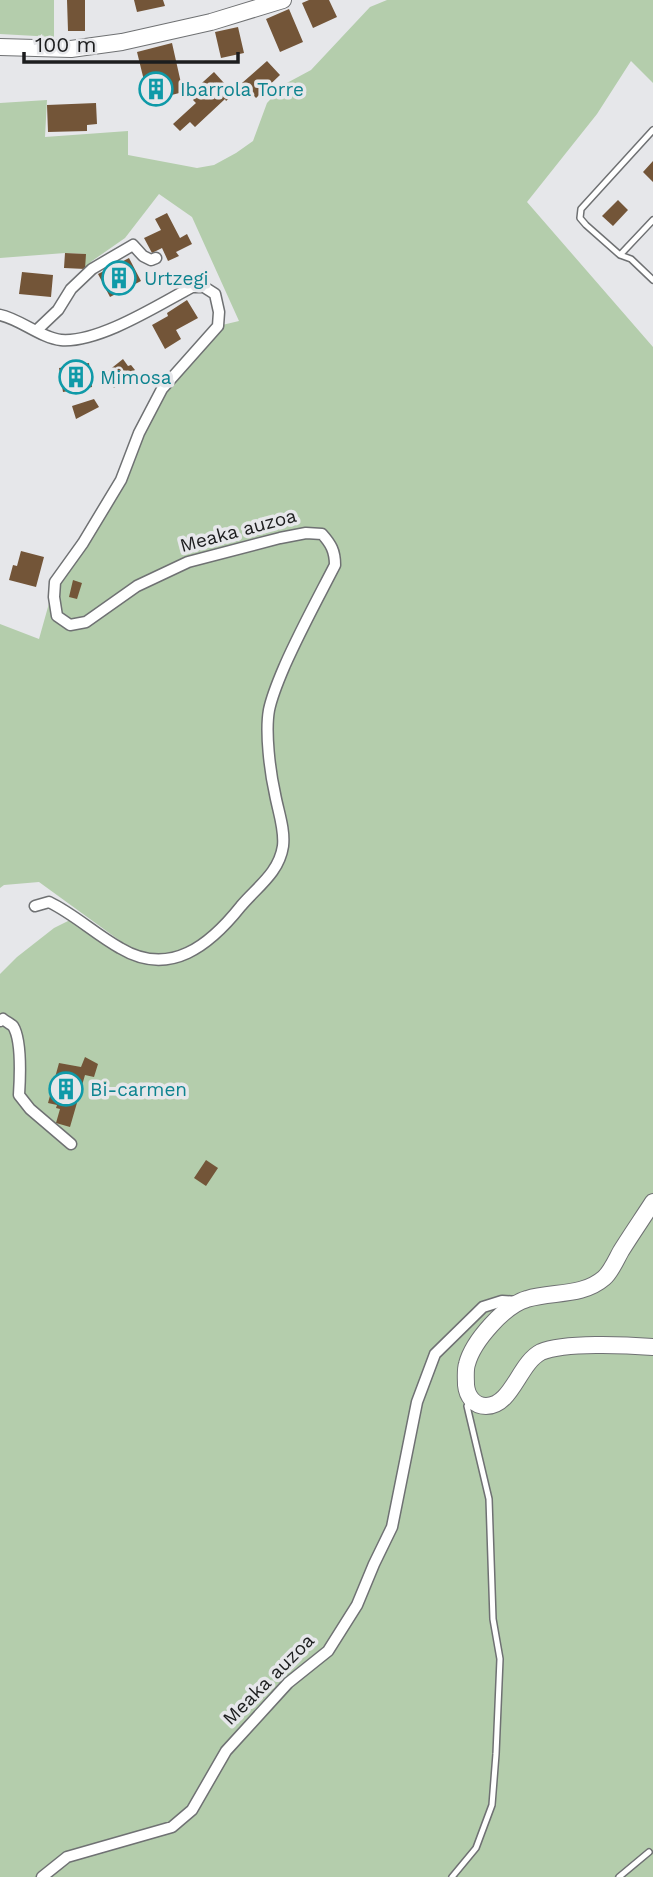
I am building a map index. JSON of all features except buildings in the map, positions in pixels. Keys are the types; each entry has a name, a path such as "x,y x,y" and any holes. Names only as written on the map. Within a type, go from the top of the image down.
{"street":[{"path":"0,47 71,49 122,42 211,22 283,0"},
{"path":"37,330 58,310 71,289 92,269 133,245 143,256 151,260 156,258"},
{"name":"Meaka auzoa","path":"0,316 58,340 76,339 115,328 192,287 204,287 215,294 219,312 218,326 162,389 139,433 121,480 83,543 55,582 57,616 70,625 86,622 137,586 188,562 280,538 306,533 322,534 335,554 335,565 302,626 279,678 269,709 272,774 283,846 277,867 263,884 223,929 208,941 177,957 162,961 139,958 120,949 65,910 48,902 35,906"},
{"path":"0,1021 3,1019 12,1026 16,1038 21,1069 19,1095 71,1144"},
{"path":"653,1202 604,1278 570,1293 530,1297 517,1302 484,1334 475,1345 467,1364 466,1386 470,1398 480,1405 490,1406 502,1401 528,1362 541,1353 559,1347 653,1347"},
{"name":"Meaka auzoa","path":"42,1877 67,1857 172,1827 192,1810 226,1751 288,1683 328,1651 357,1605 392,1527 417,1402 435,1354 483,1307 502,1301 517,1302"}],"lane":[{"path":"653,130 581,209 580,218 620,255 631,259 653,281"},
{"path":"620,255 653,220"},
{"path":"452,1877 476,1848 492,1805 500,1659 493,1619 489,1499 467,1406 470,1398"},
{"path":"619,1877 649,1852"}],"green space":[{"path":"0,0 54,0 54,37 0,34"},
{"path":"387,0 653,0 653,83 631,61 597,114 527,202 653,347 653,1877 0,1877 0,974 54,928 72,919 133,961 161,964 204,938 180,952 158,956 134,951 39,882 4,885 0,888 0,624 39,639 55,582 121,480 162,389 218,326 239,321 192,217 159,194 125,238 85,269 85,254 0,258 0,103 47,100 45,137 128,131 128,155 197,168 214,165 253,141 267,103 285,84 311,70 370,7"}],"place":[{"name":"Ibarrola Torre","path":"156,89"},
{"name":"Urtzegi","path":"119,278"},
{"name":"Mimosa","path":"76,377"},
{"name":"Bi-carmen","path":"66,1089"}]}
